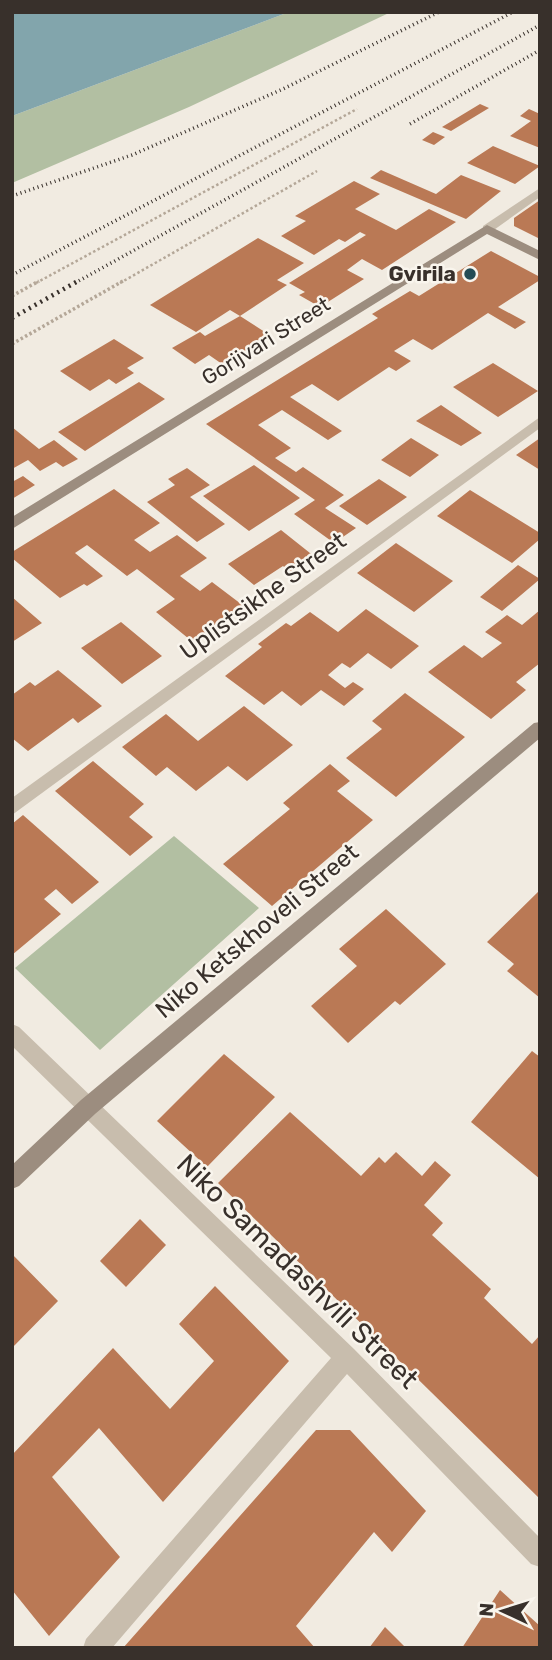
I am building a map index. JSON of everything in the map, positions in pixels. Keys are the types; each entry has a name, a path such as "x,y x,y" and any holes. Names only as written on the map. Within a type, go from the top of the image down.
{"main road":[{"path":"487,229 540,256"},
{"name":"Gorijvari Street","path":"12,524 487,229"},
{"name":"Niko Ketskhoveli Street","path":"12,1179 88,1107 540,728"}],"street":[{"name":"Gorijvari Street","path":"487,229 540,191"},
{"name":"Uplistsikhe Street","path":"12,808 540,421"},
{"name":"Niko Samadashvili Street","path":"12,1032 346,1357 540,1555"},
{"path":"95,1648 346,1357"}],"path":[{"path":"12,296 357,108"},
{"path":"12,344 317,171"}],"green space":[{"path":"289,12 391,12 189,107 12,183 12,116"},
{"path":"174,836 259,908 100,1050 15,968"}],"water":[{"path":"12,12 289,12 12,116"}],"building":[{"path":"480,104 489,108 451,131 442,127"},
{"path":"529,109 540,114 540,148 510,136 531,121 520,116"},
{"path":"433,132 445,137 434,145 422,140"},
{"path":"493,146 540,166 515,184 467,163"},
{"path":"381,170 436,194 461,175 501,191 466,219 370,178"},
{"path":"354,181 380,194 355,209 396,230 429,209 456,222 382,270 362,259 347,270 364,279 320,307 299,295 305,292 289,283 366,235 360,232 345,242 339,239 314,255 281,236 306,221 295,216"},
{"path":"540,200 540,239 514,226 514,218"},
{"path":"258,238 304,263 277,280 287,285 240,316 230,310 196,332 150,305"},
{"path":"491,251 540,277 540,280 498,307 526,322 515,329 488,313 432,350 413,339 394,351 411,361 396,371 389,367 338,401 312,384 290,397 342,431 328,440 282,410 258,425 291,448 275,458 296,472 303,467 344,495 325,508 356,528 334,543 294,514 315,500 206,424 378,318 372,314 410,291 419,296"},
{"path":"240,316 271,336 222,364 209,355 195,364 172,348 200,332 205,336"},
{"path":"114,339 144,358 127,368 134,373 116,384 109,379 90,391 60,371"},
{"path":"493,363 538,391 498,417 453,387"},
{"path":"139,382 165,399 85,451 58,432"},
{"path":"441,405 482,433 461,446 416,421"},
{"path":"12,427 39,449 54,440 78,459 63,467 56,462 40,471 28,460 12,469"},
{"path":"411,438 439,455 410,477 381,460"},
{"path":"540,438 540,470 516,455"},
{"path":"254,465 300,498 249,531 203,496"},
{"path":"187,468 210,485 190,497 225,524 197,542 147,502 175,485 168,479"},
{"path":"23,476 35,485 12,499 12,482"},
{"path":"379,479 407,497 367,525 339,506"},
{"path":"114,489 160,523 134,540 150,552 177,535 207,558 180,576 200,591 212,582 245,607 194,643 156,612 175,599 137,569 127,576 87,545 75,553 103,576 60,598 12,558 12,552"},
{"path":"470,490 540,533 540,539 512,563 437,516"},
{"path":"281,530 315,557 291,573 283,566 254,585 228,564"},
{"path":"396,543 453,581 414,612 357,573"},
{"path":"518,565 540,579 502,611 480,597"},
{"path":"12,597 42,623 12,642"},
{"path":"366,609 419,646 391,669 368,653 350,668 342,663 328,675 345,688 353,682 364,689 344,706 321,690 301,706 282,691 264,705 225,676 262,647 258,644 286,623 291,626 310,612 338,632"},
{"path":"540,610 540,663 516,682 526,690 491,719 428,672 464,645 482,658 502,643 485,632 507,615 522,625"},
{"path":"121,622 162,656 122,684 81,648"},
{"path":"58,670 102,706 78,723 73,718 28,751 12,738 12,695 30,682 35,686"},
{"path":"405,693 465,737 396,797 346,758 382,729 372,721"},
{"path":"244,706 293,745 247,781 228,766 196,791 167,767 156,776 122,747 166,714 198,741"},
{"path":"93,761 144,804 129,817 153,837 130,856 55,791"},
{"path":"330,764 350,781 337,791 373,820 272,906 223,864 290,809 283,803"},
{"path":"23,815 99,882 72,904 56,889 44,899 61,914 12,955 12,824"},
{"path":"540,890 540,998 507,971 514,964 487,942"},
{"path":"386,909 446,964 400,1005 395,1001 348,1043 311,1006 357,966 339,949"},
{"path":"532,1051 540,1057 540,1179 471,1122"},
{"path":"224,1054 275,1097 207,1167 157,1121"},
{"path":"290,1112 361,1176 379,1157 385,1163 396,1152 422,1176 435,1161 451,1175 424,1205 443,1223 432,1235 491,1289 484,1298 532,1344 540,1335 540,1499 218,1183"},
{"path":"140,1219 166,1245 126,1287 100,1261"},
{"path":"12,1254 58,1301 12,1348"},
{"path":"215,1286 289,1361 163,1502 99,1428 52,1477 120,1557 49,1636 12,1590 12,1455 113,1348 170,1409 214,1361 179,1324"},
{"path":"316,1430 350,1430 426,1511 392,1552 374,1532 296,1626 315,1648 123,1648"},
{"path":"500,1590 540,1626 540,1648 462,1648"},
{"path":"385,1627 406,1648 369,1648"}],"railway":[{"path":"12,196 132,155 283,89 439,12"},
{"path":"12,275 513,12"},
{"path":"75,283 540,25"},
{"path":"410,124 540,50"},
{"path":"12,318 78,281"}],"place":[{"name":"Gvirila","path":"470,274"}]}
